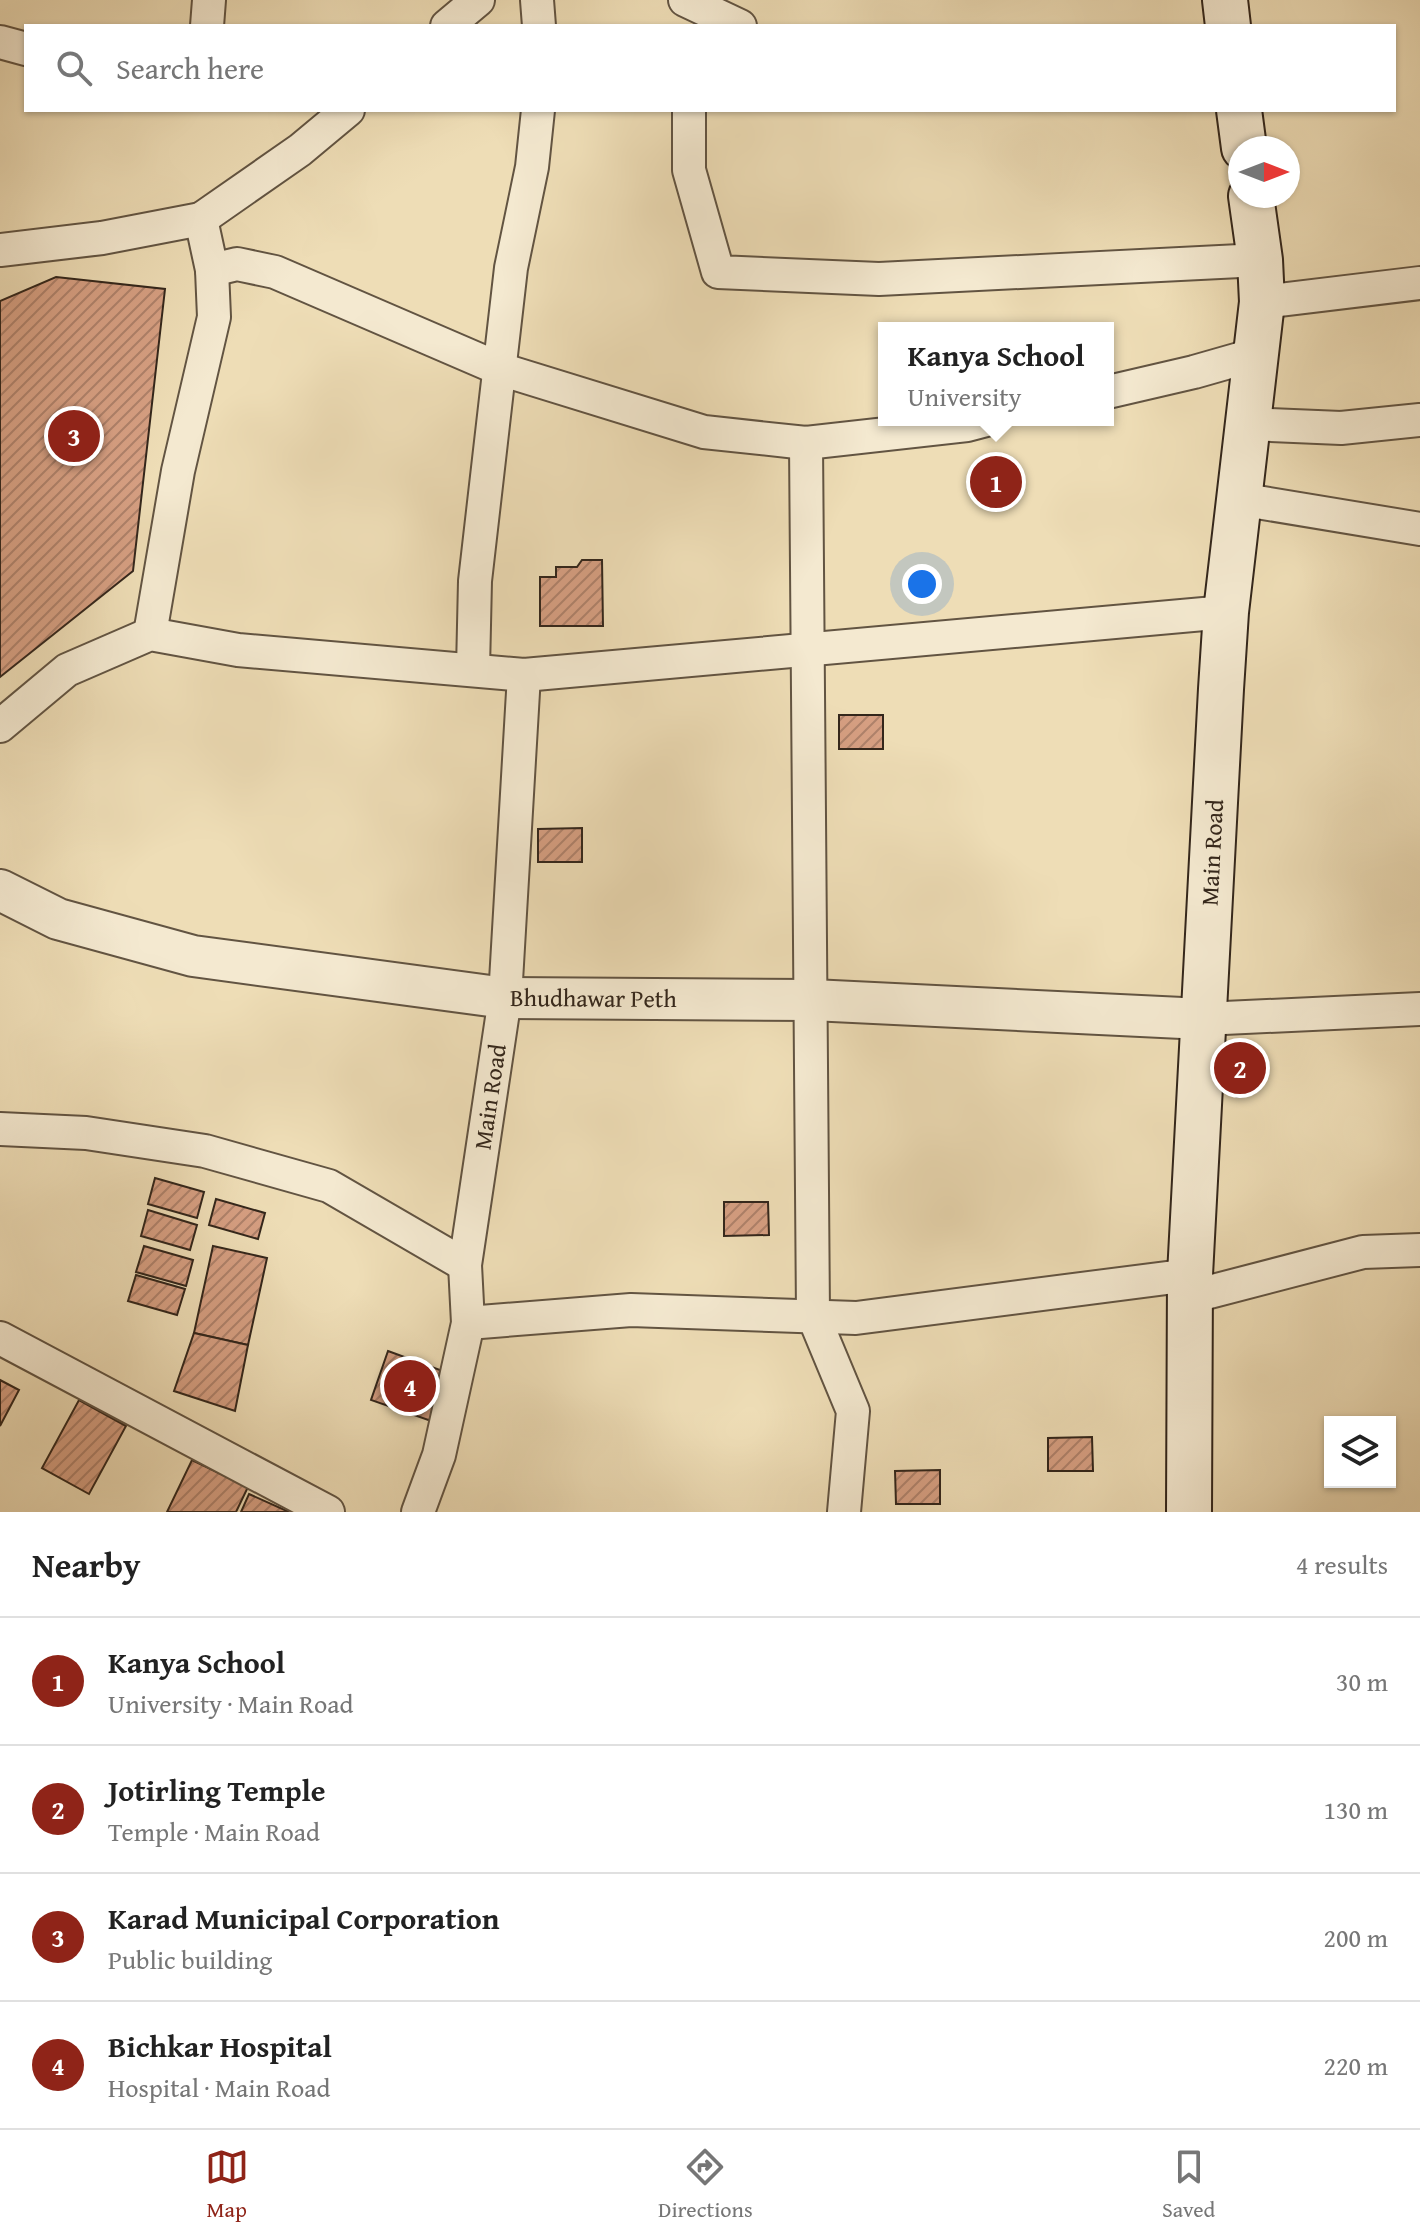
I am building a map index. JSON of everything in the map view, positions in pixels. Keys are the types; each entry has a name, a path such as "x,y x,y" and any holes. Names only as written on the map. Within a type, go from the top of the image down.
{"main road":[{"path":"1225,0 1228,24"},
{"path":"1239,112 1242,136"},
{"name":"Main Road","path":"1189,1512 1190,1286 1226,612 1257,354 1261,281 1252,208"}],"street":[{"path":"207,24 209,0"},
{"path":"449,24 478,0"},
{"path":"537,0 539,24"},
{"path":"690,7 735,24"},
{"path":"0,42 24,48"},
{"path":"0,250 102,238 201,219 300,150 346,112"},
{"path":"473,669 475,581 511,268 532,167 538,112"},
{"path":"689,112 689,170 718,272 879,279 1420,283"},
{"path":"150,634 178,471 214,317 212,270 201,219"},
{"path":"212,270 237,264 275,272 500,369 704,432 806,443 958,426"},
{"path":"1114,391 1257,354"},
{"path":"1248,424 1341,428 1420,420"},
{"path":"806,443 813,1315 853,1411 844,1512"},
{"path":"1239,499 1420,529"},
{"path":"0,726 67,670 150,634 238,650 524,675 1226,612"},
{"name":"Main Road","path":"418,1512 439,1455 468,1323 465,1265 505,998 524,675"},
{"name":"Bhudhawar Peth","path":"0,890 58,919 193,956 505,998 812,1000 1203,1019"},
{"path":"1203,1019 1420,1009"},
{"path":"0,1129 86,1133 205,1151 329,1186 465,1265"},
{"path":"468,1323 631,1310 856,1318 1190,1286 1363,1252 1420,1250"},
{"path":"0,1338 328,1512"}],"building":[{"path":"56,277 165,289 133,571 0,677 0,301"},
{"path":"582,560 602,560 603,626 540,626 540,577 556,577 556,567 577,567"},
{"path":"839,715 883,715 883,749 839,749"},
{"path":"582,828 582,862 538,862 538,829"},
{"path":"1238,1042 1256,1047 1266,1062 1267,1071 1261,1087 1254,1093 1237,1097 1221,1090 1222,1049"},
{"path":"155,1178 204,1192 197,1218 148,1204"},
{"path":"216,1199 265,1213 258,1239 209,1225"},
{"path":"724,1202 768,1202 769,1235 724,1236"},
{"path":"148,1210 197,1225 190,1250 141,1236"},
{"path":"144,1246 193,1260 186,1286 136,1272"},
{"path":"213,1246 267,1258 248,1345 194,1333"},
{"path":"136,1275 185,1289 177,1315 128,1301"},
{"path":"194,1333 248,1345 235,1411 174,1391"},
{"path":"388,1351 451,1374 434,1422 371,1400"},
{"path":"0,1380 19,1390 0,1426"},
{"path":"79,1400 126,1426 89,1494 42,1468"},
{"path":"1092,1437 1093,1471 1048,1471 1048,1438"},
{"path":"192,1460 248,1487 236,1512 167,1512"},
{"path":"940,1470 940,1504 896,1504 895,1471"},
{"path":"249,1494 289,1512 241,1512"}],"place":[{"name":"Karad Municipal Corporation","path":"74,436"},
{"name":"Kanya School","path":"996,482"},
{"name":"Jotirling Temple","path":"1240,1068"},
{"name":"Bichkar Hospital","path":"410,1386"}]}
